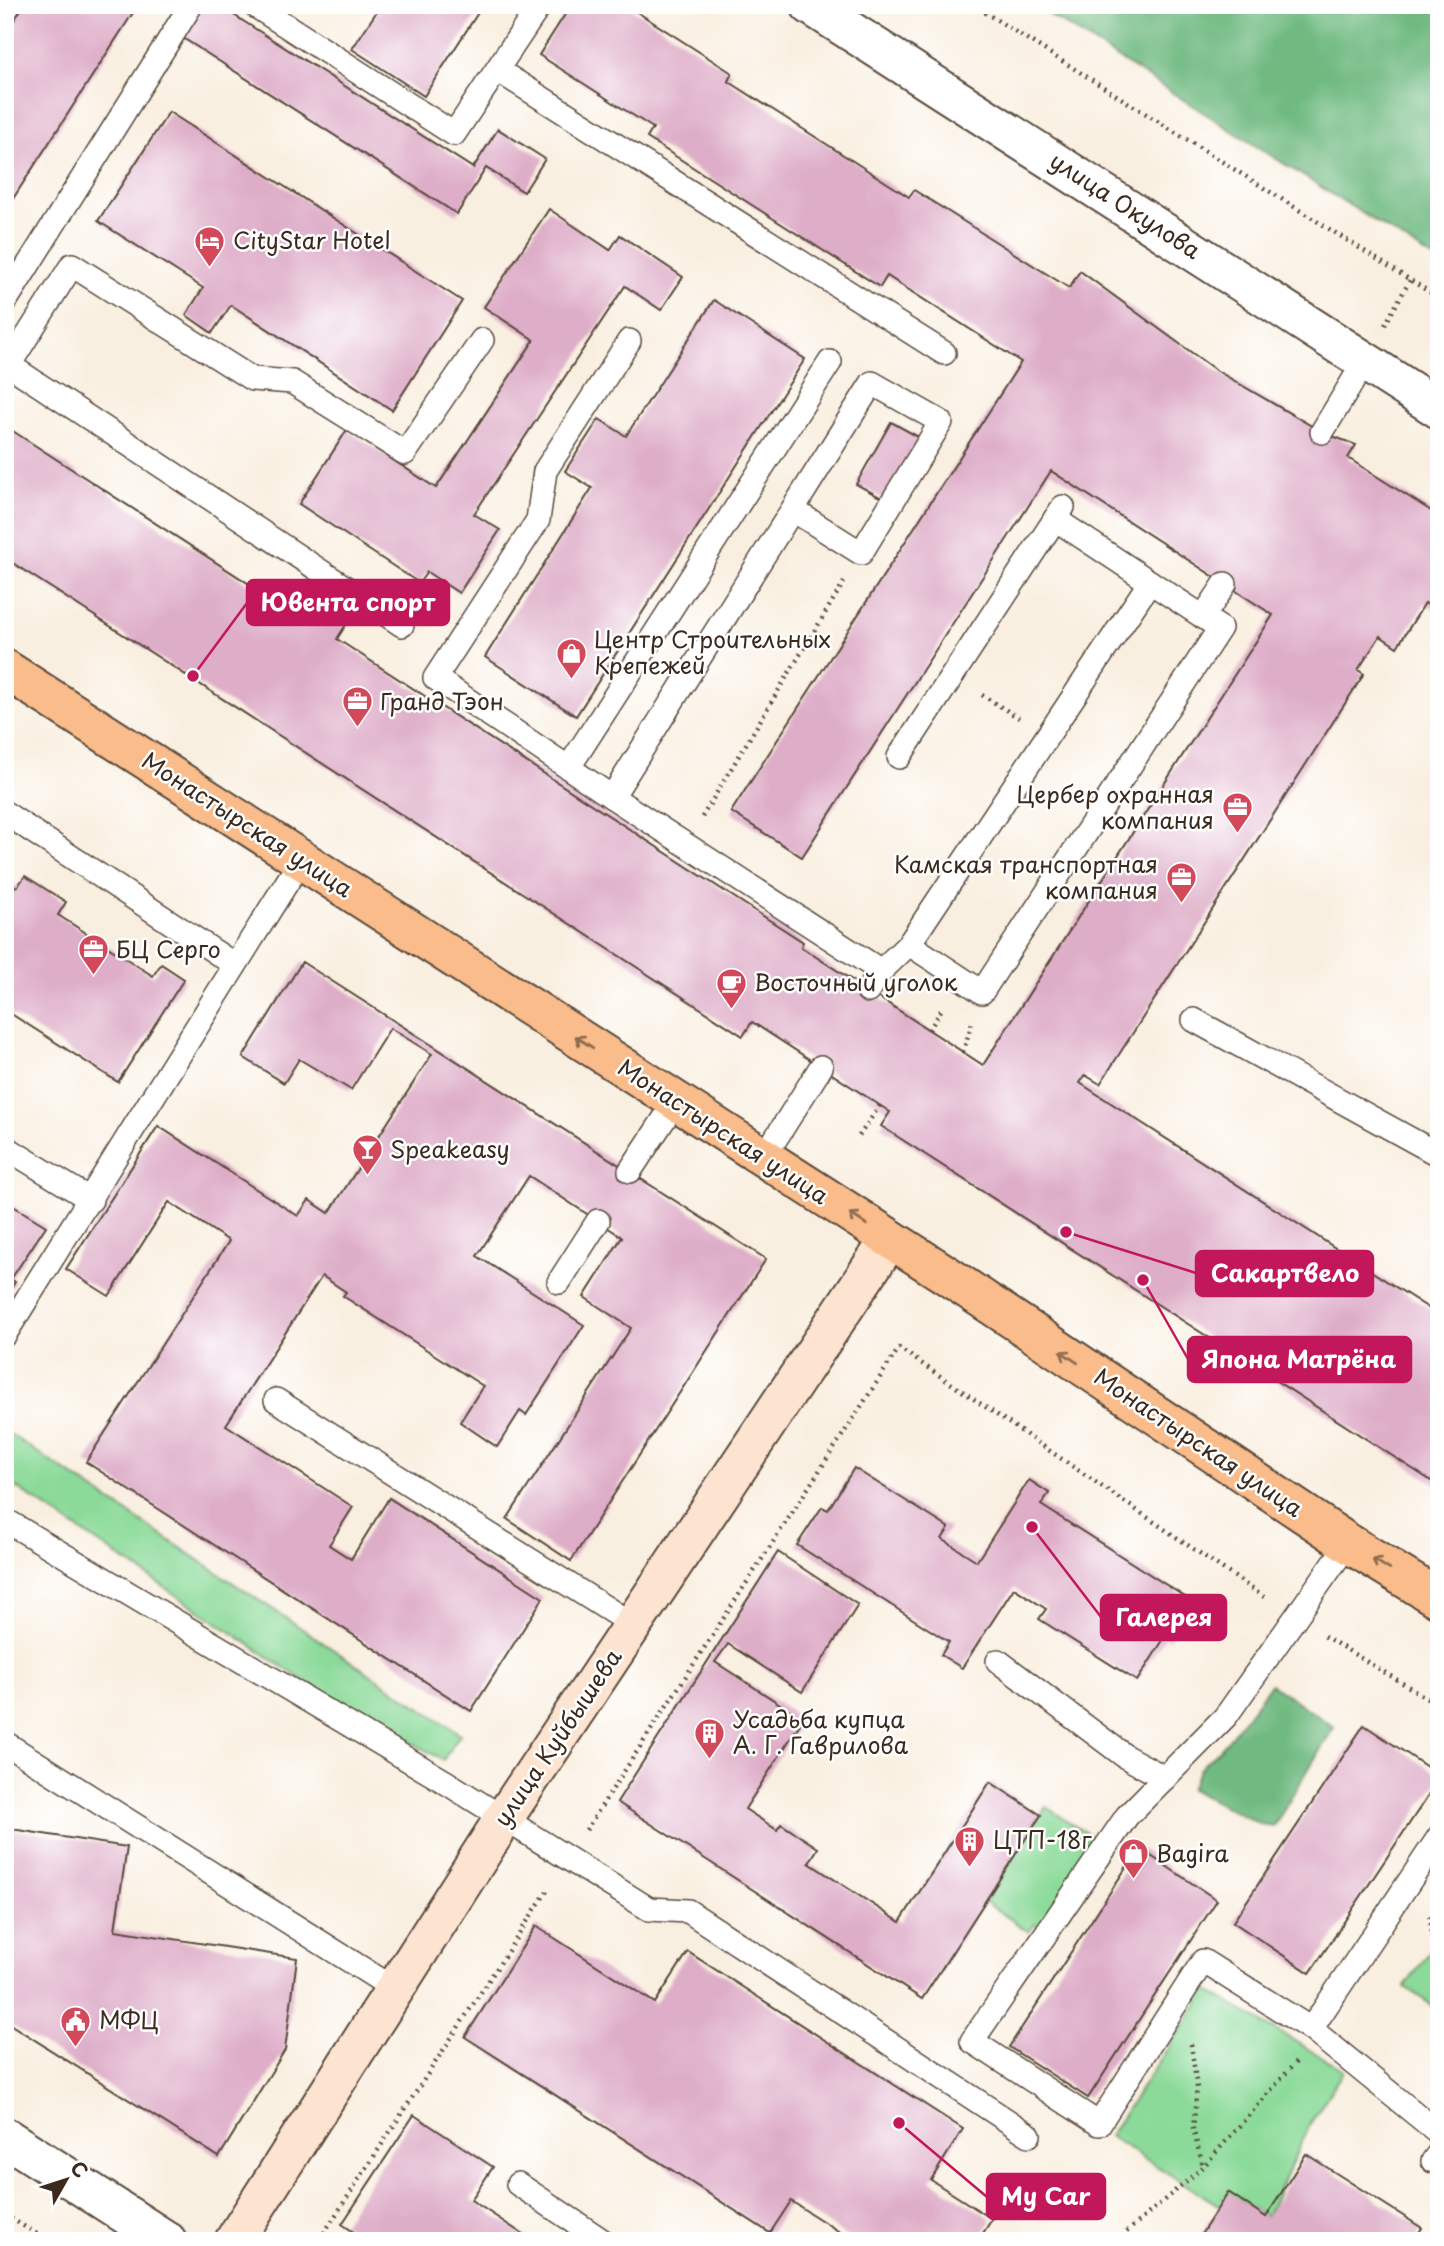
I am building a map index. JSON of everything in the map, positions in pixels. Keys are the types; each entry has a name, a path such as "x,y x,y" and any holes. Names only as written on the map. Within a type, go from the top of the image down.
{"main road":[{"name":"Монастырская улица","path":"5,669 764,1157 1348,1544 1439,1600"}],"street":[{"name":"улица Окулова","path":"810,5 1439,409"},
{"name":"улица Куйбышева","path":"234,2241 505,1818 890,1239"},
{"path":"5,2137 167,2241"}],"lane":[{"path":"5,302 191,5"},
{"path":"254,5 454,134 499,71 540,5"},
{"path":"499,71 944,353"},
{"path":"402,625 7,365 72,265 252,379 292,382 405,453 482,340"},
{"path":"629,341 545,471 538,520 435,678 612,797 881,971"},
{"path":"1322,432 1365,361"},
{"path":"569,767 830,362"},
{"path":"612,797 872,383 941,422 861,553 793,510"},
{"path":"898,757 1059,513 1150,582 1220,628 982,992 909,944"},
{"path":"868,991 881,971 909,944 1049,738 1150,582"},
{"path":"1203,617 1225,584"},
{"path":"5,813 235,965"},
{"path":"5,1334 91,1200 301,859"},
{"path":"1194,1020 1439,1155"},
{"path":"764,1157 821,1067"},
{"path":"630,1171 676,1101"},
{"path":"5,1147 91,1200"},
{"path":"559,1282 598,1221"},
{"path":"276,1400 633,1625"},
{"path":"5,1520 505,1818 649,1909 688,1911 1028,2135"},
{"path":"1348,1544 1226,1717 1127,1816 972,2041 1099,2124 1203,1961 1311,2029 1439,2133"},
{"path":"999,1661 1126,1756 1165,1778"},
{"path":"5,1743 396,1990"},
{"path":"1311,2029 1439,1837"},
{"path":"518,2184 603,2241"}],"path":[{"path":"973,5 1439,298"},
{"path":"1365,361 1410,280"},
{"path":"684,844 861,553"},
{"path":"952,676 1049,738"},
{"path":"859,1136 880,1105"},
{"path":"324,2233 899,1348 1296,1619 1439,1705"},
{"path":"1169,2011 1191,2045 1197,2088 1193,2129 1203,2167"},
{"path":"1116,2241 1203,2167 1302,2055 1311,2029"},
{"path":"5,2216 49,2241"}],"green space":[{"path":"1034,5 1439,5 1439,262"},
{"path":"5,1431 460,1734 443,1760 304,1681 5,1480"},
{"path":"1271,1684 1334,1727 1274,1826 1260,1824 1190,1789 1200,1768 1225,1744"},
{"path":"1046,1807 1103,1844 1045,1931 1035,1924 1029,1932 985,1902"},
{"path":"1439,1938 1439,2010 1405,1987"},
{"path":"1207,1990 1344,2070 1311,2122 1266,2217 1228,2193 1220,2206 1109,2136"}],"building":[{"path":"24,5 138,5 5,211 5,34"},
{"path":"205,5 218,5 473,168 498,129 545,159 524,192 486,168 457,214 183,38"},
{"path":"381,5 483,5 424,96 352,49"},
{"path":"571,5 626,5 732,73 728,81 909,197 914,190 1069,288 1080,271 1214,369 1322,432 1356,445 1348,458 1439,516 1439,612 1425,603 1397,647 1380,636 1358,670 1364,674 1100,1084 1085,1075 1080,1083 1439,1315 1439,1486 881,1126 890,1112 752,1022 743,1036 5,558 5,426 288,609 307,580 355,610 337,639 803,942 801,947 983,1065 1273,615 1051,471 802,857 731,812 1021,362 887,276 880,287 647,138 653,128 539,55"},
{"path":"169,112 462,301 392,410 231,305 212,333 186,315 203,288 98,221"},
{"path":"549,209 610,250 620,235 683,277 661,310 625,286 474,514 500,530 459,593 427,572 419,583 299,504 347,430 436,488 534,340 484,307"},
{"path":"714,300 805,359 576,716 485,657 592,488 565,471 599,419 626,436"},
{"path":"891,422 922,439 887,501 856,484"},
{"name":"БЦ Серго","path":"25,876 66,902 58,915 153,976 161,964 184,979 118,1082 5,1010 5,879 17,887"},
{"path":"302,962 766,1259 571,1561 507,1519 631,1328 584,1297 622,1237 529,1176 477,1256 584,1325 526,1415 520,1411 497,1447 460,1422 483,1386 343,1296 346,1292 322,1276 226,1425 353,1507 329,1545 351,1559 389,1498 543,1598 471,1711 86,1462 229,1241 169,1202 109,1296 66,1269 158,1126 298,1216 309,1200 329,1213 432,1054 390,1028 351,1090 299,1059 284,1083 243,1057"},
{"path":"5,1201 46,1226 11,1279 15,1282 5,1298"},
{"path":"854,1468 949,1528 942,1539 977,1561 1029,1480 1049,1493 1041,1505 1193,1602 1169,1639 1165,1637 1137,1681 1039,1619 1046,1609 1014,1588 962,1668 941,1655 949,1642 797,1545 822,1507 828,1510"},
{"name":"Усадьба купца А. Г. Гаврилова","path":"778,1552 858,1605 802,1692 728,1644 715,1662 803,1719 745,1809 777,1830 781,1824 818,1848 809,1863 900,1922 990,1782 1041,1815 922,1999 617,1802"},
{"path":"1364,1725 1439,1775 1439,1779 1310,1973 1233,1922"},
{"path":"5,1828 127,1847 115,1930 297,1958 285,2050 219,2157 5,2021"},
{"path":"1139,1848 1217,1900 1088,2098 1009,2047"},
{"path":"536,1926 655,2003 688,1952 963,2129 931,2180 992,2219 978,2241 854,2241 791,2201 770,2233 465,2037"},
{"path":"414,2115 493,2167 471,2200 533,2241 367,2241 342,2224"},
{"path":"1306,2154 1422,2228 1413,2241 1197,2241 1228,2192 1266,2217"}],"place":[{"name":"CityStar Hotel","path":"210,268"},
{"name":"Ювента спорт","path":"193,676"},
{"name":"Центр Строительных Крепежей","path":"571,680"},
{"name":"Гранд Тэон","path":"357,729"},
{"name":"Цербер охранная компания","path":"1237,835"},
{"name":"Камская транспортная компания","path":"1181,905"},
{"name":"БЦ Серго","path":"93,977"},
{"name":"Восточный уголок","path":"731,1010"},
{"name":"Speakeasy","path":"367,1177"},
{"name":"Сакартвело","path":"1066,1232"},
{"name":"Япона Матрёна","path":"1143,1280"},
{"name":"Галерея","path":"1032,1527"},
{"name":"Усадьба купца А. Г. Гаврилова","path":"710,1760"},
{"name":"ЦТП-18г","path":"970,1868"},
{"name":"Bagira","path":"1133,1881"},
{"name":"МФЦ","path":"76,2048"},
{"name":"My Car","path":"899,2123"}]}
